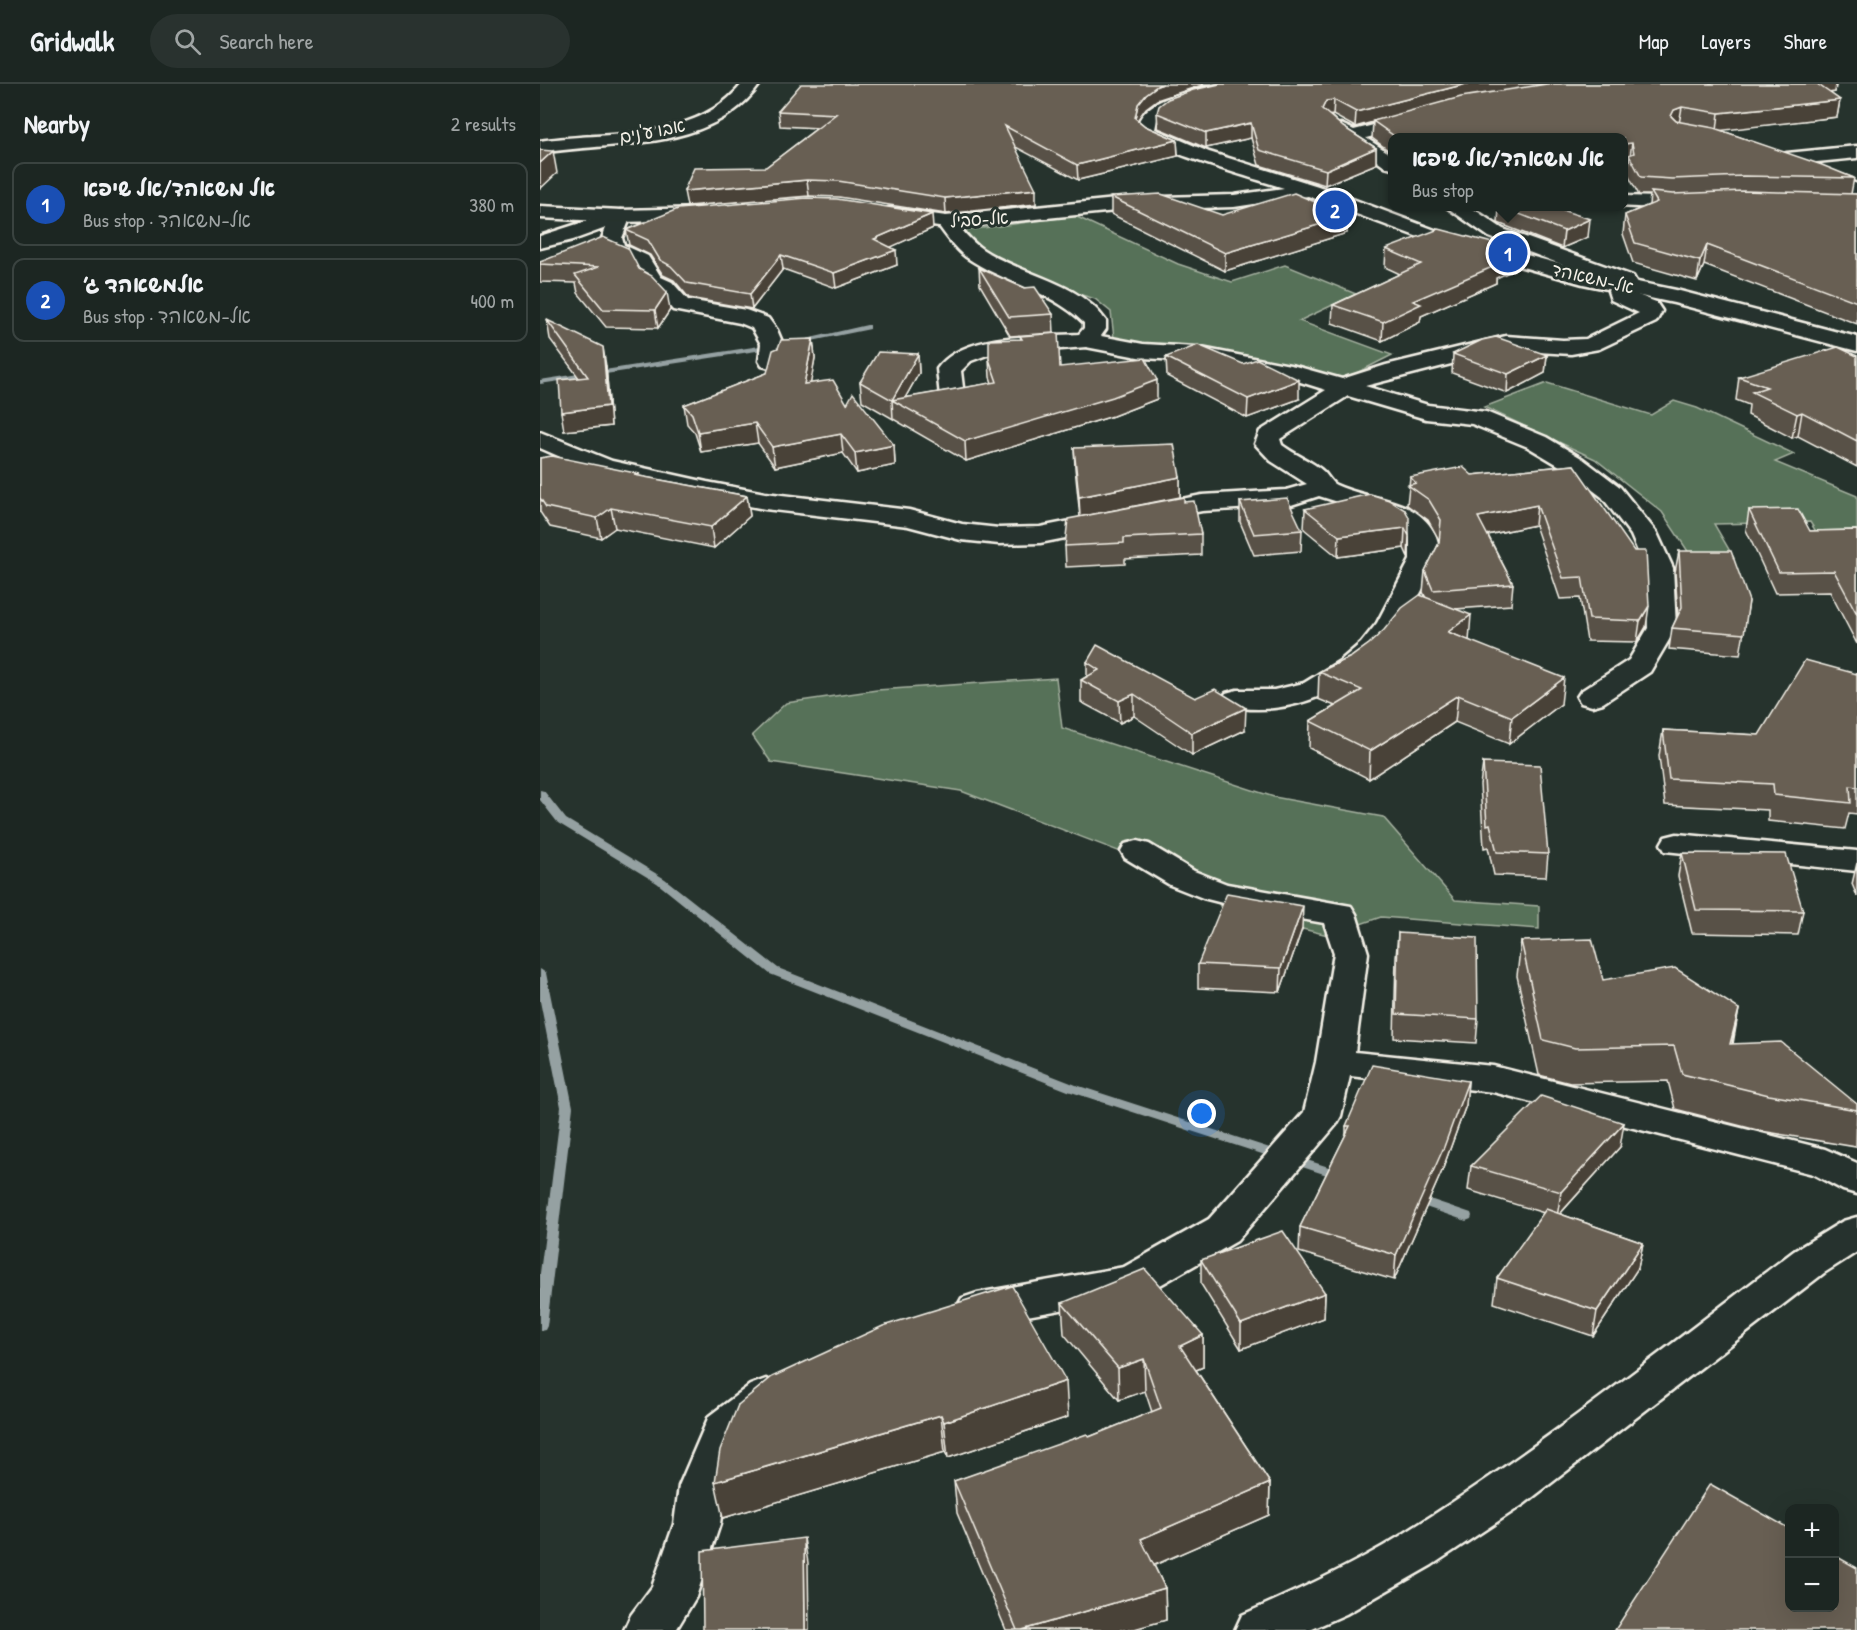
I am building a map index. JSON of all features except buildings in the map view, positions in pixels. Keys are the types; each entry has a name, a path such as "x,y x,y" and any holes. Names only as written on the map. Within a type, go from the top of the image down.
{"street":[{"name":"אבו ע'נים","path":"540,147 564,142 638,138 686,126 728,108 745,95 751,84"},
{"name":"אל-משאהד","path":"1252,84 1204,94 1169,105 1152,113 1146,122 1146,131 1202,156 1311,190 1436,237 1591,279 1624,285 1857,344"},
{"path":"1351,136 1436,113"},
{"path":"1332,122 1388,160"},
{"path":"1857,152 1779,157 1857,191"},
{"name":"אל-סביל","path":"868,210 946,222 1126,204 1234,201 1311,190"},
{"path":"1628,202 1670,206 1717,203"},
{"path":"540,212 660,217 727,211"},
{"path":"1319,488 1320,483 1315,476 1274,454 1267,444 1269,436 1274,432 1343,388 1394,370 1506,343 1523,341 1574,348 1598,342 1648,317 1651,311 1648,307 1619,295 1625,281 1496,233 1461,211"},
{"path":"540,242 566,236 621,216"},
{"path":"621,216 612,238 614,248 641,260 652,281 664,287 681,305 736,315 760,323 772,344 770,361"},
{"path":"946,222 973,252 1079,305 1095,321 1095,329 1086,340"},
{"path":"952,396 950,369 963,356 983,348 1086,340 1143,351 1196,354 1295,374 1426,412 1477,417 1537,442 1574,464 1611,492 1644,533 1659,568 1662,628 1640,666 1592,697"},
{"path":"540,439 604,467 707,490 765,501 909,518 960,532 999,536 1040,535 1202,503 1288,498 1319,488 1398,512 1415,524 1423,537 1424,560 1390,625 1371,649 1350,667 1314,689 1274,699 1237,699"},
{"path":"1677,843 1857,861"},
{"path":"944,1317 1054,1293 1132,1281 1223,1230 1322,1116 1335,1062 1351,953 1339,914 1288,907 1199,886 1179,877 1137,851"},
{"path":"1335,1062 1493,1079 1815,1160 1857,1180"},
{"path":"1259,1630 1329,1599 1415,1551 1508,1490 1809,1262 1857,1232"},
{"path":"648,1630 672,1597 697,1524 702,1486 725,1429 777,1388 798,1376"}],"green space":[{"path":"1075,216 1178,264 1232,282 1285,265 1356,294 1299,321 1392,355 1343,380 1232,353 1146,349 1114,338 1111,312 1095,299 1052,286 963,249 967,230"},
{"path":"1547,383 1651,415 1674,401 1697,408 1794,454 1775,462 1857,496 1857,542 1822,541 1810,522 1714,524 1734,558 1693,559 1662,512 1595,459 1484,407"},
{"path":"1056,678 1062,728 1274,797 1383,817 1455,900 1539,906 1539,929 1381,917 1328,935 1222,910 1210,886 961,791 771,762 752,735 786,703 877,690"}],"waterway":[{"path":"797,342 867,327"},
{"path":"540,382 773,346"},
{"path":"540,793 562,821 661,881 774,971 1072,1088 1340,1175"},
{"path":"540,973 567,1107 540,1326"},
{"path":"1415,1199 1466,1216"}],"place":[{"name":"אלמשאהד ג׳","path":"1335,210"},
{"name":"אל משאהד/אל שיפא","path":"1508,253"}]}
